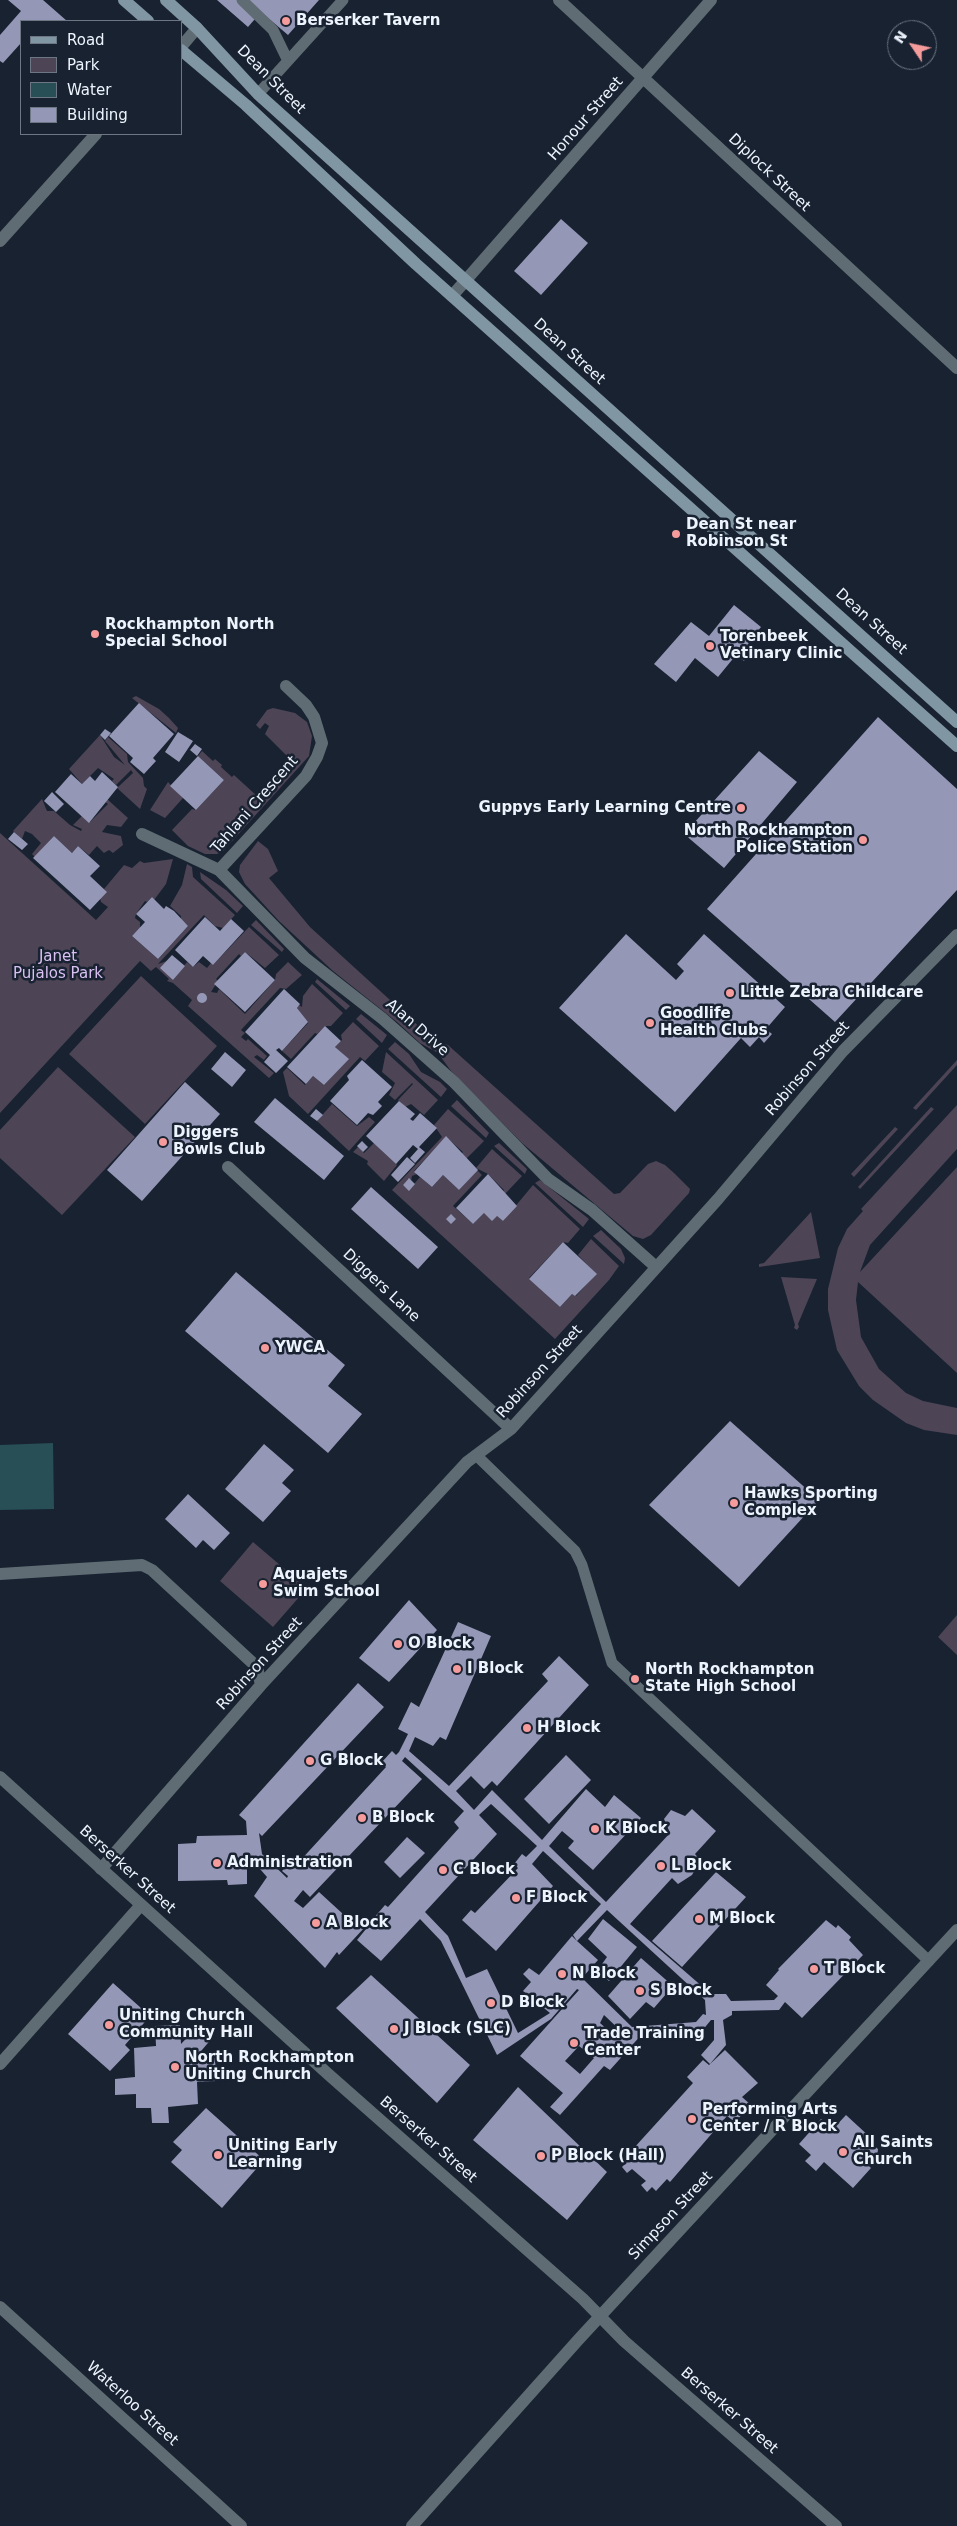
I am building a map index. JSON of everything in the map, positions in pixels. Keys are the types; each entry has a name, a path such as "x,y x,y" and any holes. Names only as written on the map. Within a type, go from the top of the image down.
{"main road":[{"path":"124,0 147,20"},
{"name":"Dean Street","path":"166,0 197,28 258,94 957,722"},
{"path":"182,51 289,143 452,296 957,746"}],"street":[{"name":"Diplock Street","path":"559,0 957,368"},
{"name":"Honour Street","path":"452,296 711,0"},
{"path":"182,45 197,28"},
{"path":"0,241 95,135"},
{"name":"Tahlani Crescent","path":"220,870 306,776 317,757 322,743 319,729 306,705 286,686"},
{"name":"Alan Drive","path":"142,834 220,870 305,958 391,1026 454,1082 548,1179 592,1210 656,1267"},
{"name":"Robinson Street","path":"101,1869 262,1685 476,1455 511,1429 718,1199 843,1051 957,935"},
{"name":"Diggers Lane","path":"228,1167 511,1429"},
{"path":"0,1574 142,1565 152,1570 257,1667 262,1685"},
{"name":"Berserker Street","path":"0,1777 583,2299 624,2341 836,2526"},
{"path":"0,2064 141,1905"},
{"name":"Simpson Street","path":"412,2526 600,2317 957,1930"},
{"name":"Waterloo Street","path":"0,2307 241,2526"}],"lane":[{"path":"242,0 273,30 288,61"},
{"path":"258,94 343,0"},
{"path":"476,1455 562,1536 575,1551 582,1565 612,1663 929,1961"}],"green space":[{"path":"136,696 159,709 169,718 178,728 176,733 132,698"},
{"path":"273,708 295,713 307,722 312,736 309,756 223,851 217,854 205,854 188,846 172,830 192,809 196,810 224,780 198,756 202,751 213,761 215,759 232,777 234,775 257,796 290,759 265,734 269,726 265,723 260,729 256,725 267,710"},
{"path":"100,735 114,757 125,765 105,741 108,737 127,754 128,762 143,778 144,786 147,789 140,809 117,788 133,773 131,770 116,785 112,781 114,779 98,768 82,784 69,769"},
{"path":"168,782 183,798 165,818 150,810"},
{"path":"42,799 47,811 54,811 70,825 81,831 82,829 73,825 82,816 90,822 108,804 105,802 107,799 128,818 121,827 107,825 102,832 121,836 123,845 113,853 109,850 104,853 97,846 89,855 78,846 72,853 54,836 35,857 32,854 41,843 32,834 25,831 22,839 13,831"},
{"name":"Janet Pujalos Park","path":"0,833 96,920 108,907 101,902 100,898 106,892 104,889 124,865 132,868 140,861 144,863 173,859 166,884 154,900 152,897 147,902 145,901 136,914 135,918 140,922 140,928 132,936 158,959 188,926 170,906 182,885 187,864 192,867 193,877 235,915 223,928 215,926 204,915 158,964 167,961 173,980 187,962 193,967 199,962 207,968 211,963 213,965 249,927 279,955 265,968 245,952 241,956 239,954 216,979 218,981 211,992 217,993 219,989 245,1014 275,980 276,974 288,962 302,975 286,989 280,988 241,1030 245,1033 241,1037 246,1041 248,1039 267,1056 264,1060 257,1055 254,1057 274,1073 269,1078 188,1006 192,1000 173,983 167,981 169,979 156,967 151,971 140,961 0,1113"},
{"path":"258,841 268,849 278,871 269,878 310,927 435,1041 448,1045 614,1194 620,1193 648,1164 656,1161 665,1165 690,1189 689,1193 651,1235 643,1239 633,1236 522,1143 451,1071 438,1053 420,1043 397,1022 333,971 279,921 245,884 239,872 240,865"},
{"path":"200,872 226,890 243,906 237,913 201,879"},
{"path":"256,920 284,949 282,952 251,925"},
{"path":"141,976 217,1046 145,1124 69,1054"},
{"path":"317,979 350,1006 346,1010 315,982"},
{"path":"312,984 343,1013 331,1026 326,1026 317,1034 315,1033 291,1059 282,1051 308,1023 297,1008 299,1005 302,1007 303,996"},
{"path":"361,1014 387,1035 382,1043 356,1019"},
{"path":"353,1022 379,1046 365,1061 360,1057 308,1114 289,1096 283,1072 287,1068 305,1085 313,1076 324,1085 348,1059 335,1047 342,1040 341,1035"},
{"path":"395,1042 409,1054 421,1072 440,1082 447,1089 441,1097 388,1049"},
{"path":"386,1052 438,1100 424,1115 411,1104 405,1107 398,1100 412,1083 395,1100 389,1095 395,1083 382,1072"},
{"path":"957,1060 957,1065 916,1110 913,1108"},
{"path":"58,1067 135,1137 62,1215 0,1158 0,1130"},
{"path":"457,1100 489,1133 486,1138 451,1106"},
{"path":"332,1104 357,1126 369,1117 375,1122 349,1151 317,1121"},
{"path":"957,1105 957,1149 870,1245 860,1272 957,1167 957,1373 858,1282 856,1300 861,1337 879,1369 906,1393 923,1401 957,1408 957,1435 924,1430 906,1423 873,1400 859,1386 837,1350 828,1310 828,1289 838,1248 847,1229 863,1211 861,1209"},
{"path":"931,1107 934,1109 860,1189 858,1187"},
{"path":"448,1109 484,1141 466,1159 461,1154 463,1152 446,1137 414,1171 417,1174 412,1176 411,1181 408,1179 403,1185 409,1190 420,1177 432,1187 443,1175 459,1190 477,1170 482,1175 453,1206 473,1224 484,1213 497,1216 503,1221 533,1185 580,1229 568,1243 563,1242 529,1278 560,1307 572,1294 576,1296 596,1274 578,1255 591,1239 619,1266 609,1280 555,1339 392,1190 442,1137 434,1125"},
{"path":"895,1127 898,1129 854,1177 851,1174"},
{"path":"374,1143 397,1165 384,1181 367,1164 368,1161 353,1152 358,1147 364,1153"},
{"path":"499,1143 527,1169 525,1174 494,1146"},
{"path":"492,1149 522,1176 505,1194 504,1190 488,1174 476,1168"},
{"path":"540,1180 589,1219 583,1227 535,1183"},
{"path":"811,1212 820,1258 759,1267 759,1264 764,1263"},
{"path":"601,1230 621,1249 625,1258 624,1264 593,1236"},
{"path":"781,1277 817,1279 797,1330 794,1328 795,1325"},
{"name":"Aquajets Swim School","path":"253,1542 307,1588 273,1627 220,1581"},
{"path":"957,1615 957,1655 938,1637"}],"water":[{"path":"53,1443 54,1509 0,1510 0,1445"}],"building":[{"path":"8,0 43,0 66,20 20,20 20,44 3,63 0,61 0,35 21,11"},
{"name":"Berserker Tavern","path":"217,0 319,0 288,35 261,12 248,27"},
{"path":"561,219 588,243 541,295 514,271"},
{"name":"Torenbeek Vetinary Clinic","path":"734,605 761,627 748,643 754,648 744,661 736,655 718,677 695,658 676,682 654,664 691,622 709,636"},
{"path":"139,703 174,734 153,758 156,761 144,774 130,762 133,758 109,736"},
{"name":"North Rockhampton Police Station","path":"878,717 957,789 957,890 835,1022 707,909"},
{"path":"105,729 111,733 105,740 100,735"},
{"path":"178,732 193,741 179,762 165,752"},
{"path":"195,744 202,749 197,756 190,750"},
{"name":"Guppys Early Learning Centre","path":"759,751 797,782 724,868 684,834"},
{"path":"198,756 224,780 196,810 170,786"},
{"path":"102,772 118,787 89,823 55,792 71,774 82,784 90,776 95,781"},
{"path":"52,792 64,804 56,812 44,801"},
{"path":"14,832 28,844 22,850 8,839"},
{"path":"54,836 72,853 78,846 100,866 90,876 107,892 90,910 33,858"},
{"path":"152,897 164,909 166,906 174,911 188,926 158,959 132,936 145,922 136,914"},
{"path":"205,917 220,931 231,919 244,931 213,965 203,956 193,967 175,950"},
{"name":"Goodlife Health Clubs","path":"626,934 676,980 684,971 677,964 704,934 785,1007 766,1029 772,1034 764,1043 759,1037 750,1047 741,1038 675,1112 559,1008"},
{"path":"245,952 275,980 245,1012 214,984"},
{"path":"172,955 185,966 173,980 160,968"},
{"path":"284,989 300,1004 297,1008 308,1022 282,1051 279,1048 276,1050 288,1061 276,1073 264,1062 270,1055 245,1032"},
{"path":"200,993 204,993 207,998 204,1003 200,1003 197,1000 197,996"},
{"path":"325,1026 341,1041 335,1047 349,1059 324,1085 313,1076 306,1084 287,1067"},
{"path":"225,1052 246,1070 232,1087 211,1069"},
{"path":"362,1060 392,1087 378,1102 382,1106 373,1115 368,1113 357,1125 330,1101 349,1080 347,1076"},
{"name":"Diggers Bowls Club","path":"185,1082 220,1114 142,1201 107,1170"},
{"path":"275,1098 344,1156 324,1180 254,1122"},
{"path":"399,1101 415,1114 410,1119 413,1121 420,1113 437,1128 419,1147 425,1152 415,1163 410,1158 418,1149 413,1145 396,1164 366,1136"},
{"path":"316,1109 323,1115 317,1121 310,1116"},
{"path":"446,1136 478,1170 459,1190 443,1175 432,1187 414,1172"},
{"path":"362,1141 368,1147 363,1152 357,1146"},
{"path":"407,1157 415,1164 398,1182 391,1175"},
{"path":"488,1174 517,1206 503,1221 497,1216 492,1221 484,1213 473,1224 456,1208"},
{"path":"409,1178 415,1184 409,1191 403,1185"},
{"path":"371,1187 438,1247 418,1269 351,1209"},
{"path":"451,1214 456,1219 451,1224 446,1219"},
{"path":"563,1242 597,1274 575,1296 572,1294 560,1307 529,1279"},
{"name":"YWCA","path":"236,1272 345,1365 328,1386 362,1414 328,1453 185,1331"},
{"name":"Hawks Sporting Complex","path":"730,1421 819,1500 739,1587 649,1505"},
{"path":"264,1444 294,1470 282,1483 291,1491 263,1522 225,1489"},
{"path":"188,1494 230,1533 214,1550 203,1540 196,1548 165,1519"},
{"name":"O Block","path":"409,1600 437,1630 389,1682 359,1658"},
{"path":"458,1622 491,1636 446,1740 440,1737 433,1746 415,1737 409,1751 449,1786 548,1681 542,1674 559,1656 589,1685 497,1786 492,1781 484,1789 471,1776 456,1791 474,1810 492,1790 542,1840 586,1789 605,1807 614,1795 641,1818 593,1870 568,1848 574,1841 562,1831 549,1846 606,1902 670,1833 664,1819 671,1810 685,1816 692,1809 716,1831 695,1854 700,1860 692,1875 678,1884 672,1878 630,1924 711,1994 726,1994 731,2001 774,2000 778,1996 766,1985 778,1969 826,1920 836,1928 838,1925 851,1937 849,1940 863,1955 802,2018 785,2002 779,2010 732,2011 732,2015 723,2020 726,2045 710,2064 701,2055 714,2040 714,2020 711,2020 696,2038 689,2032 643,2033 610,2070 604,2066 560,2115 550,2107 563,2093 520,2056 579,1990 577,1989 551,2019 497,2055 441,1941 420,1919 381,1961 357,1940 366,1929 365,1927 339,1955 337,1952 325,1968 254,1896 267,1877 260,1869 247,1869 247,1884 228,1885 227,1880 178,1881 178,1844 196,1843 197,1836 247,1835 246,1821 239,1815 358,1683 384,1707 262,1836 259,1833 262,1854 287,1878 288,1876 282,1871 294,1858 298,1863 386,1767 381,1763 392,1751 396,1755 399,1752 408,1734 398,1729 411,1702 419,1707","holes":["405,1757 464,1811 454,1822 459,1828 388,1907 385,1905 367,1926 361,1921 355,1925 319,1892 303,1908 294,1901 303,1890 310,1897 422,1779 402,1761","491,1804 537,1846 526,1857 522,1854 514,1864 518,1868 475,1913 471,1910 462,1920 496,1951 553,1886 532,1864 543,1851 601,1904 573,1935 577,1941 572,1936 539,1975 529,1968 523,1974 531,1982 523,1991 550,2013 518,2033 487,1969 466,1978 448,1936 425,1912 497,1834 479,1815","607,1910 705,2000 706,2015 703,2014 696,2022 632,2027 582,1978 598,1960 577,1941","604,2015 624,2034 619,2040 600,2023","579,2046 594,2058 580,2074 565,2061"]},
{"path":"566,1755 591,1780 549,1824 524,1799"},
{"path":"407,1837 425,1853 400,1878 384,1862"},
{"name":"M Block","path":"716,1872 746,1897 682,1967 652,1941"},
{"path":"603,1919 637,1947 609,1981 597,1971 607,1957 588,1939"},
{"name":"S Block","path":"641,1958 673,1986 654,2008 646,2002 630,2019 608,1996"},
{"name":"J Block (SLC)","path":"371,1975 470,2065 437,2103 336,2008"},
{"name":"Uniting Church Community Hall","path":"113,1983 150,2016 125,2045 130,2050 110,2071 68,2034"},
{"name":"North Rockhampton Uniting Church","path":"180,2025 181,2044 199,2025 213,2037 196,2057 215,2056 216,2081 197,2082 198,2104 168,2107 169,2123 152,2123 151,2108 136,2108 136,2094 115,2095 115,2079 135,2077 134,2048 156,2046 155,2026"},
{"name":"Performing Arts Center / R Block","path":"725,2050 758,2083 742,2097 751,2105 735,2122 727,2116 670,2182 667,2179 656,2191 652,2187 647,2192 641,2185 646,2181 632,2169 627,2173 622,2167 626,2163 623,2160 693,2083 687,2077 703,2060 709,2065"},
{"name":"P Block (Hall)","path":"518,2087 607,2172 567,2220 473,2140"},
{"name":"Uniting Early Learning","path":"206,2108 264,2160 222,2208 171,2162 182,2150 173,2142"},
{"name":"All Saints Church","path":"846,2115 871,2138 868,2141 878,2149 877,2157 867,2164 871,2168 853,2188 824,2162 816,2171 805,2161 811,2155 799,2144 821,2119 833,2129"}],"place":[{"name":"Berserker Tavern","path":"286,21"},
{"name":"Dean St near Robinson St","path":"676,534"},
{"name":"Rockhampton North Special School","path":"95,634"},
{"name":"Torenbeek Vetinary Clinic","path":"710,646"},
{"name":"Guppys Early Learning Centre","path":"741,808"},
{"name":"North Rockhampton Police Station","path":"863,840"},
{"name":"Little Zebra Childcare","path":"730,993"},
{"name":"Goodlife Health Clubs","path":"650,1023"},
{"name":"Diggers Bowls Club","path":"163,1142"},
{"name":"YWCA","path":"265,1348"},
{"name":"Hawks Sporting Complex","path":"734,1503"},
{"name":"Aquajets Swim School","path":"263,1584"},
{"name":"O Block","path":"398,1644"},
{"name":"I Block","path":"457,1669"},
{"name":"North Rockhampton State High School","path":"635,1679"},
{"name":"H Block","path":"527,1728"},
{"name":"G Block","path":"310,1761"},
{"name":"B Block","path":"362,1818"},
{"name":"K Block","path":"595,1829"},
{"name":"Administration","path":"217,1863"},
{"name":"L Block","path":"661,1866"},
{"name":"C Block","path":"443,1870"},
{"name":"F Block","path":"516,1898"},
{"name":"M Block","path":"699,1919"},
{"name":"A Block","path":"316,1923"},
{"name":"T Block","path":"814,1969"},
{"name":"N Block","path":"562,1974"},
{"name":"S Block","path":"640,1991"},
{"name":"D Block","path":"491,2003"},
{"name":"Uniting Church Community Hall","path":"109,2025"},
{"name":"J Block (SLC)","path":"394,2029"},
{"name":"Trade Training Center","path":"574,2043"},
{"name":"North Rockhampton Uniting Church","path":"175,2067"},
{"name":"Performing Arts Center / R Block","path":"692,2119"},
{"name":"All Saints Church","path":"843,2152"},
{"name":"Uniting Early Learning","path":"218,2155"},
{"name":"P Block (Hall)","path":"541,2156"}]}
